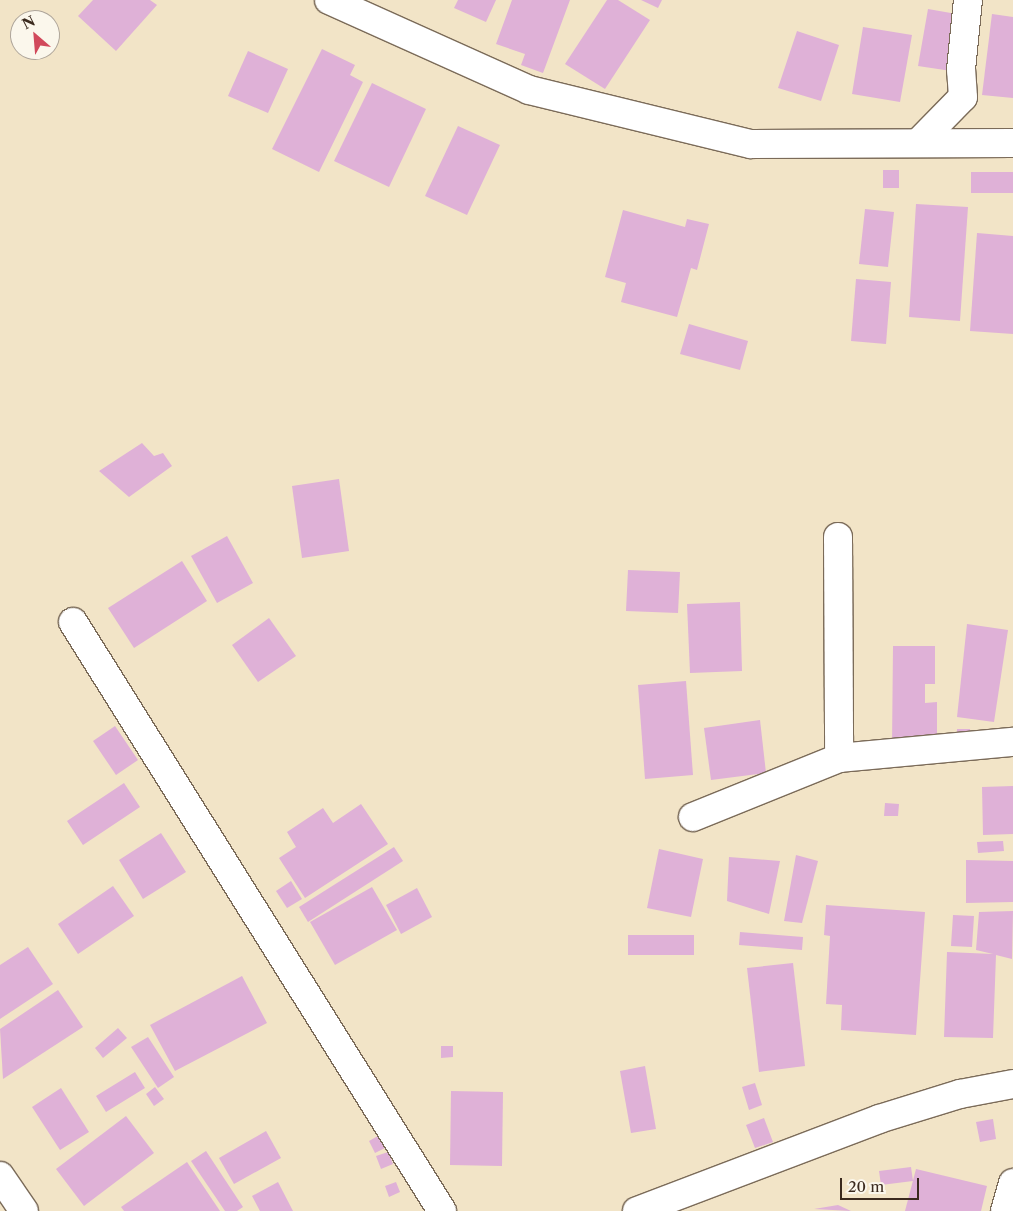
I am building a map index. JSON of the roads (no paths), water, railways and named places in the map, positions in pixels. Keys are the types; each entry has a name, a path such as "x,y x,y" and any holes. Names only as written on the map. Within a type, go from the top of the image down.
{"street":[{"path":"330,0 548,95 751,144 1013,143"},
{"path":"918,143 964,97 961,70 968,0"},
{"path":"838,537 839,758"},
{"path":"73,622 442,1211"},
{"path":"693,817 839,758 1013,742"},
{"path":"637,1211 879,1119 1013,1084"},
{"path":"0,1176 24,1211"},
{"path":"1005,1211 1013,1183"}]}
